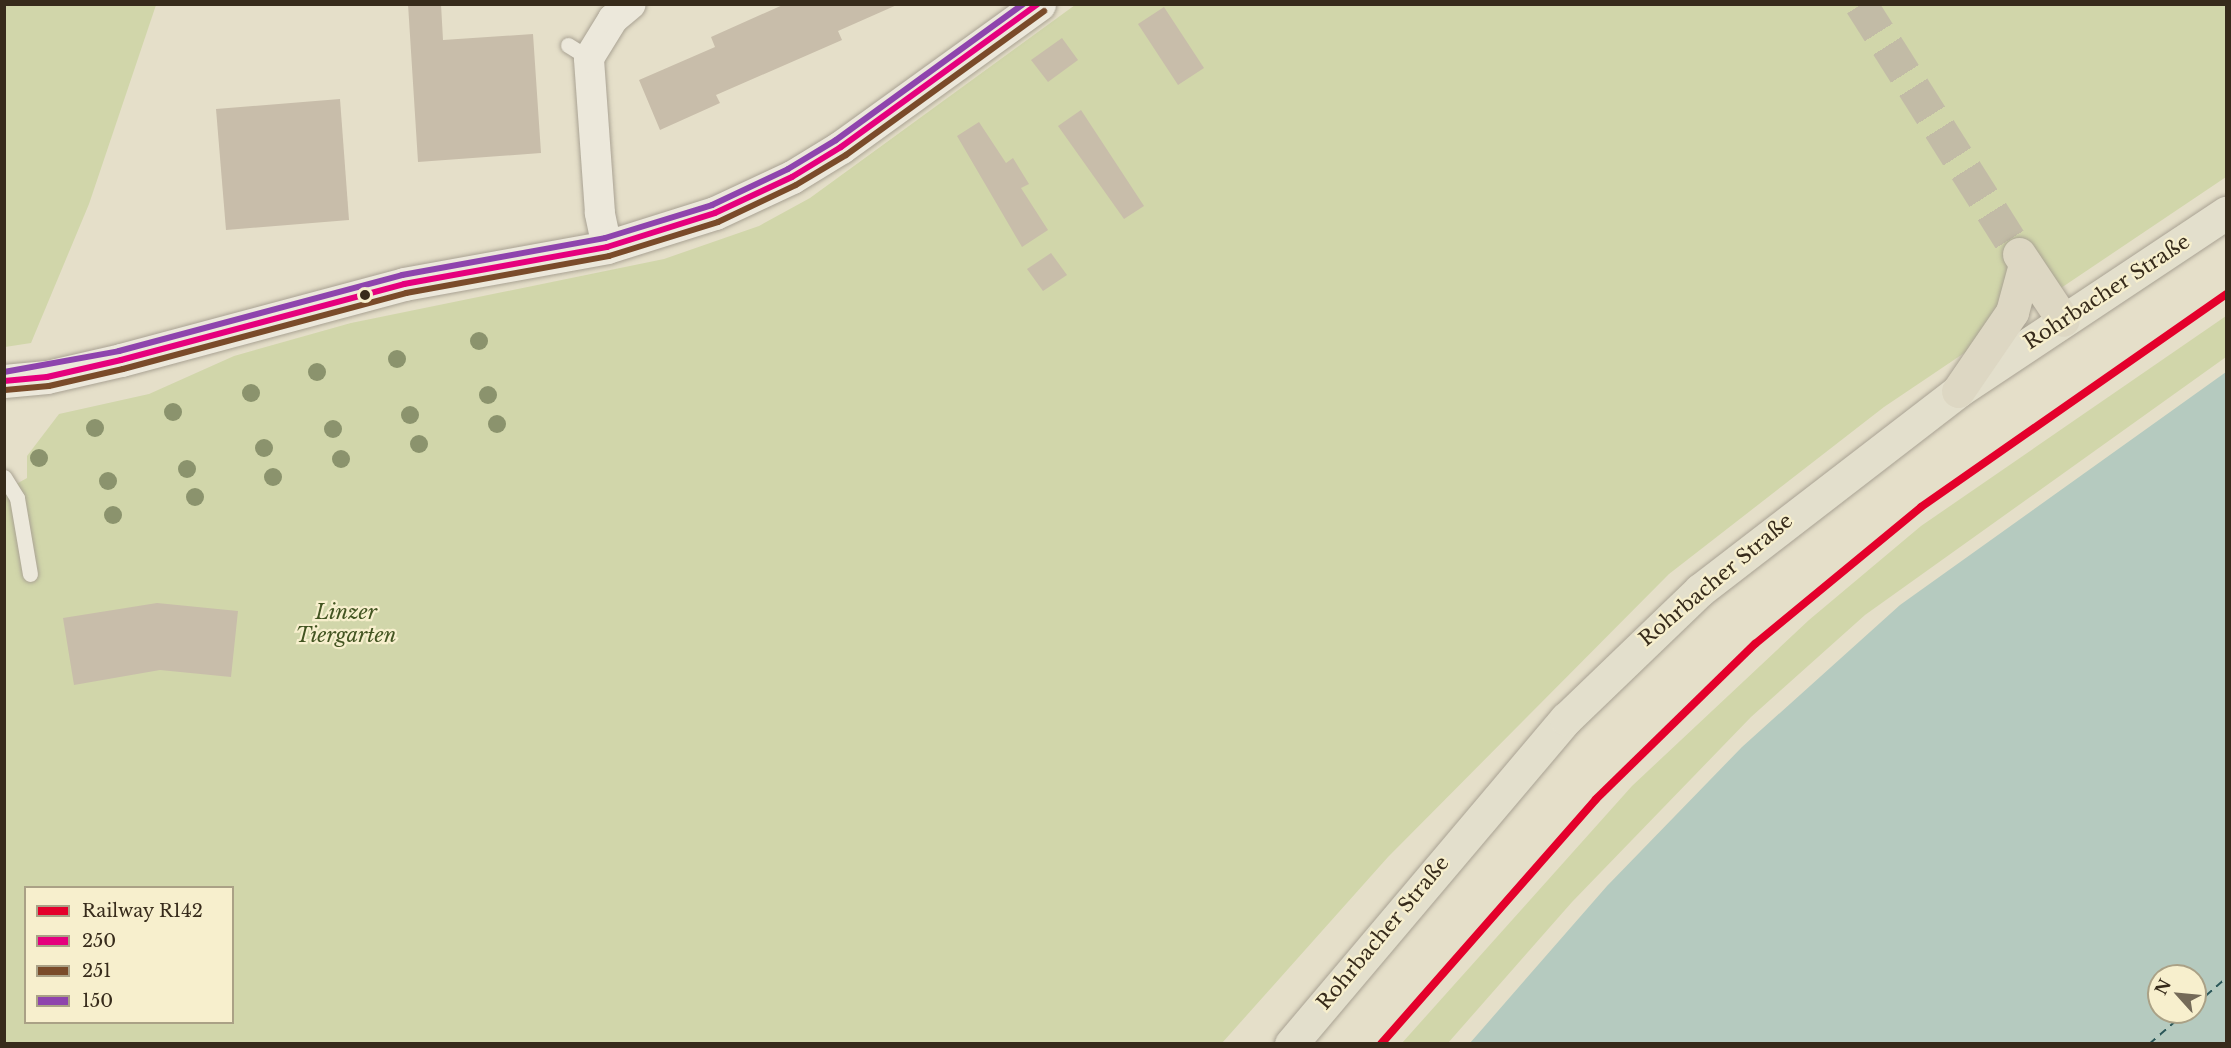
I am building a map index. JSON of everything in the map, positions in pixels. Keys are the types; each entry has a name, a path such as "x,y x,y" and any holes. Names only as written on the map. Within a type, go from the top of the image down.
{"highway":[{"path":"1958,392 2012,312 2021,258 2063,320"}],"main road":[{"path":"4,381 47,377 121,360 404,284 608,247 715,213 792,177 900,107 1039,4"},
{"name":"Rohrbacher Straße","path":"1291,1044 1484,811 1634,651 1776,527 1958,392 2226,213"}],"street":[{"path":"608,247 600,213 579,51 631,4"}],"lane":[{"path":"4,477 17,498 30,574"}],"green space":[{"path":"5,4 156,5 89,204 31,343 5,347"},
{"name":"Linzer Tiergarten","path":"1075,5 2226,5 2226,177 1884,407 1669,574 1388,857 1222,1043 5,1043 4,491 27,478 27,456 59,414 149,394 234,356 351,323 664,259 759,226 810,198"},
{"path":"2226,316 2226,357 1865,615 1751,717 1572,902 1448,1043 1402,1043 1632,786 1809,620 1921,526"}],"shaded area":[{"path":"2226,372 2226,1043 1470,1043 1607,886 1742,747 1900,605"}],"building":[{"path":"408,4 441,4 443,40 533,34 541,153 418,162"},
{"path":"785,4 899,4 838,31 842,40 716,95 720,103 660,130 639,80 715,47 711,37"},
{"path":"1164,7 1204,68 1178,85 1138,24"},
{"path":"1062,38 1078,60 1048,82 1031,60"},
{"path":"340,99 349,220 226,230 216,109"},
{"path":"1081,110 1144,206 1124,219 1058,126"},
{"path":"979,122 1006,163 1013,158 1029,184 1021,188 1048,230 1022,247 957,136"},
{"path":"1051,253 1067,275 1043,291 1027,269"},
{"path":"157,603 238,611 231,677 160,670 74,685 63,618"}],"ferry route":[{"path":"2207,995 2226,978"},
{"path":"2149,1044 2172,1024"}],"tunnel":[{"path":"1861,4 2017,251"}],"rail line":[{"name":"R142","path":"1381,1044 1596,799 1755,644 1921,507 2226,294"}],"transit line":[{"name":"150","path":"4,372 119,351 402,275 605,238 712,205 788,169 836,140 1023,4"},
{"name":"250","path":"4,381 47,377 121,360 404,284 607,247 715,213 792,177 841,147 1038,4"},
{"name":"251","path":"5,390 49,386 123,369 406,293 609,256 718,222 796,185 846,155 1044,11"}]}
